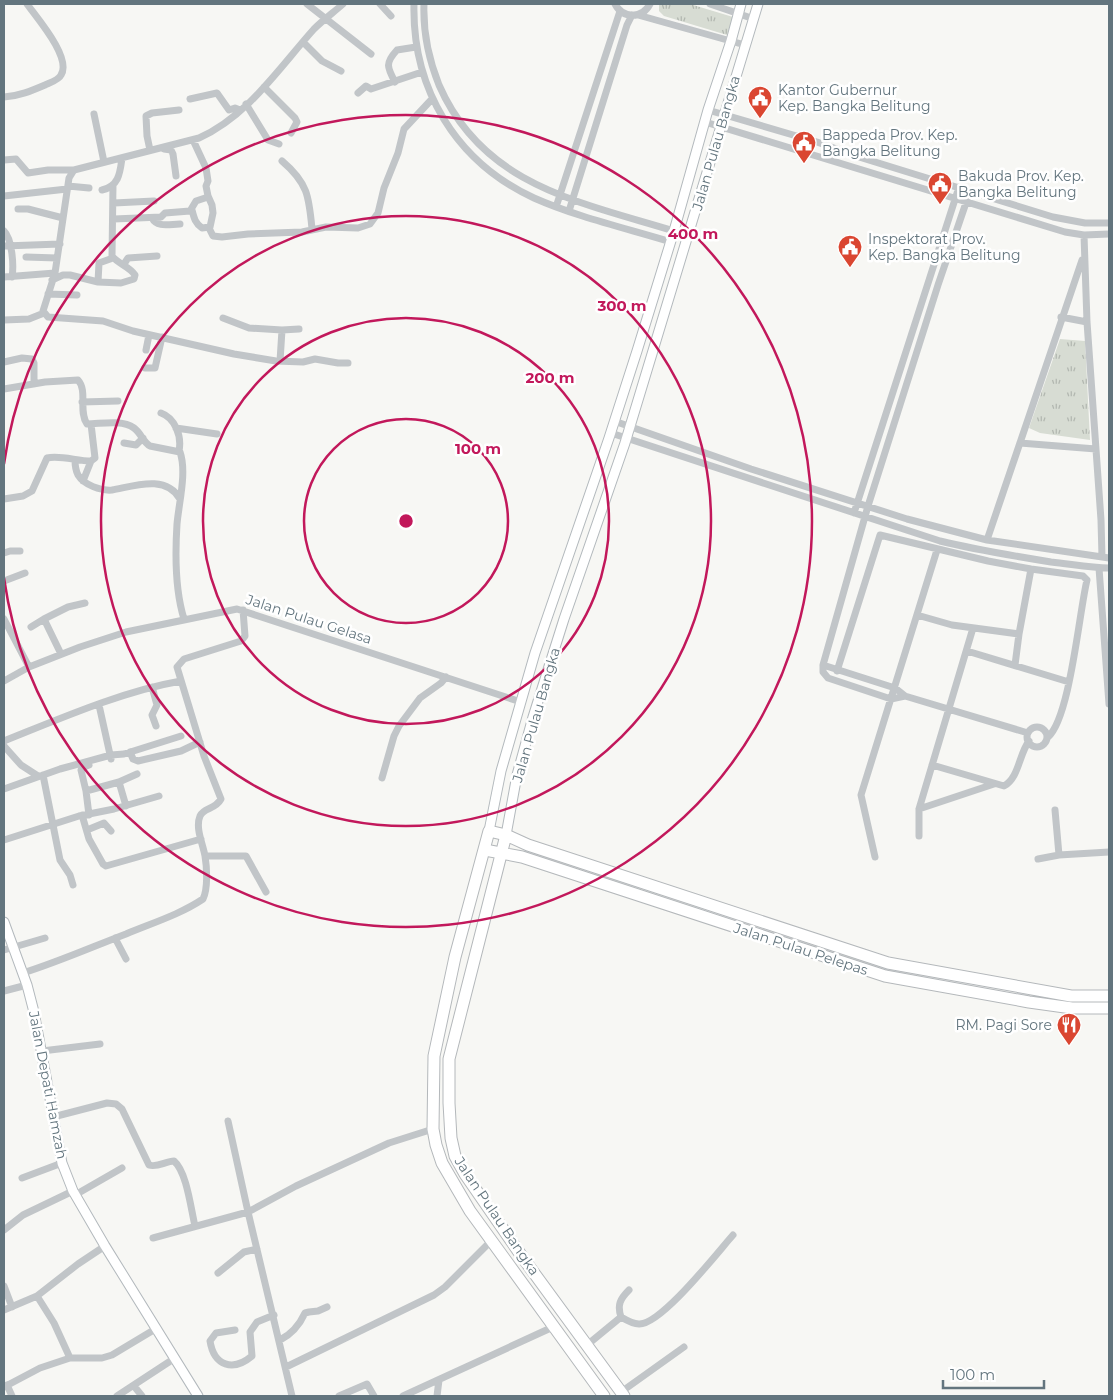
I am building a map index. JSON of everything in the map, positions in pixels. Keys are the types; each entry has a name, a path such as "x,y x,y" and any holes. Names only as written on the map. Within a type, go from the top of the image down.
{"highway":[{"name":"Jalan Pulau Pelepas","path":"489,831 506,835 528,845 888,962 1071,996 1109,996"},
{"name":"Jalan Pulau Bangka","path":"489,831 455,957 434,1056 433,1130 442,1163 470,1210 604,1396"},
{"name":"Jalan Pulau Bangka","path":"506,835 450,1059 449,1103 451,1138 455,1156 465,1174 623,1394"},
{"name":"Jalan Pulau Pelepas","path":"485,850 522,857 885,976 1029,1002 1072,1008 1109,1008"},
{"path":"538,1305 551,1296"}],"main road":[{"name":"Jalan Pulau Bangka","path":"489,831 501,771 534,652 611,432 671,242 708,110 741,4"},
{"name":"Jalan Pulau Bangka","path":"506,835 517,775 533,717 564,619 630,426 758,4"},
{"name":"Jalan Depati Hamzah","path":"4,926 14,947 27,985 42,1051 62,1163 74,1193 198,1396"}],"street":[{"path":"4,97 17,96 37,88 58,78 63,71 60,54 50,36 27,4"},
{"path":"307,4 371,54"},
{"path":"4,160 16,159 28,173 48,170 74,170 193,140 217,130 264,86 316,27 343,4"},
{"path":"380,4 391,16"},
{"path":"414,4 414,33 422,72 432,99 452,132 466,150 516,188 556,207 671,242"},
{"path":"424,4 428,52 435,76 455,115 494,159 531,182 560,196 674,231"},
{"path":"607,4 635,15 745,45"},
{"path":"569,211 627,25 635,15 645,11 650,4"},
{"path":"710,4 754,20"},
{"path":"556,207 617,7"},
{"path":"303,42 322,61 341,71"},
{"path":"395,82 388,70 389,60 397,50 416,47"},
{"path":"358,93 366,86 371,89 422,72"},
{"path":"264,86 295,118 297,122 291,133"},
{"path":"190,99 217,94 229,110 234,108 240,110"},
{"path":"209,228 213,236 222,237 302,232 326,227 358,228 373,221 378,213 384,188 398,153 404,129 432,99"},
{"path":"246,104 268,140 279,144"},
{"path":"150,150 146,116 152,113 179,110"},
{"path":"708,110 817,142 858,158 1067,221 1109,223"},
{"path":"94,114 104,162"},
{"path":"705,122 870,174 956,198 1065,232 1084,235 1109,234"},
{"path":"193,140 206,168 208,197 213,213 209,228"},
{"path":"163,147 165,150 171,150 173,154 176,176"},
{"path":"102,190 117,182 122,158"},
{"path":"282,161 301,179 307,194 312,229"},
{"path":"44,313 44,306 58,258 70,174 74,170"},
{"path":"113,185 114,219 112,242 114,258"},
{"path":"854,513 959,187"},
{"path":"4,196 27,195 68,188 89,188"},
{"path":"905,696 891,699 828,678 823,672 823,665 868,506 970,191"},
{"path":"208,197 196,201 192,210 197,225 202,228 209,228"},
{"path":"114,203 154,201"},
{"path":"18,209 28,209 63,218"},
{"path":"114,219 161,217 165,213 192,210"},
{"path":"152,218 159,225 180,224"},
{"path":"4,232 9,238 6,246 14,267 12,277"},
{"path":"614,421 751,469 907,519 987,540 1106,557 1086,322 1084,235"},
{"path":"6,246 60,244"},
{"path":"987,540 1084,255"},
{"path":"124,264 128,258 157,256"},
{"path":"26,257 58,258"},
{"path":"4,277 54,277 70,275 98,282 120,283 134,279 135,275 133,272 114,258"},
{"path":"98,282 100,263 114,258"},
{"path":"48,294 78,295"},
{"path":"4,320 29,319 44,313"},
{"path":"44,313 50,317 103,321 149,335 234,354 280,361 303,362 315,359 348,363"},
{"path":"1062,317 1086,322"},
{"path":"222,318 249,328 299,329"},
{"path":"280,361 282,330"},
{"path":"146,350 149,335"},
{"path":"145,368 155,368 162,337"},
{"path":"4,362 32,359 34,363 34,384"},
{"path":"4,389 45,382 78,380 82,384 82,402 84,418 87,424 106,422 128,424 150,446 179,451"},
{"path":"82,402 118,402"},
{"path":"160,413 171,419 176,428 180,444 179,451 183,470 176,543 177,590 184,619"},
{"path":"83,481 91,461 95,458 91,424"},
{"path":"176,428 216,434"},
{"path":"611,432 865,517 972,549 1109,568"},
{"path":"124,443 136,445 143,438"},
{"path":"1020,443 1096,449"},
{"path":"4,498 23,496 32,491 47,458 59,457 91,461"},
{"path":"75,460 79,477 96,487 111,490 134,485 153,484 172,489 180,500"},
{"path":"837,671 880,535 878,521"},
{"path":"823,665 895,688 905,696 1028,737 1033,746 1040,746 1045,743 1054,730 1069,682 1087,580 1083,576 1032,569 937,550 890,536 880,535"},
{"path":"874,857 861,795 937,550"},
{"path":"4,553 20,551"},
{"path":"1099,568 1109,704"},
{"path":"1015,666 1019,634 1032,569"},
{"path":"4,581 25,574"},
{"path":"31,626 68,607 84,603"},
{"name":"Jalan Pulau Gelasa","path":"4,681 29,667 61,654 126,632 226,610 243,610 521,702"},
{"path":"23,973 51,964 187,910 203,899 206,884 205,856 201,840 201,815 217,806 221,799 200,742 177,667 184,659 241,641 244,636 243,610"},
{"path":"917,615 952,625 1019,634"},
{"path":"4,619 29,667"},
{"path":"44,619 61,654"},
{"path":"952,625 971,637"},
{"path":"919,836 919,809 973,628"},
{"path":"967,651 1069,682"},
{"path":"382,778 394,736 399,726 420,698 441,683 446,677"},
{"path":"4,741 152,687 181,681"},
{"path":"152,687 157,705 152,716 156,726"},
{"path":"99,705 112,759 82,768 82,773 86,791 85,815 89,839 103,864 106,866 201,840"},
{"path":"932,765 1004,786 1011,781 1028,737 1034,727 1040,727 1046,731 1048,737"},
{"path":"4,789 41,775 111,755 130,752 181,736"},
{"path":"130,752 133,759 138,761 181,751 200,742"},
{"path":"4,746 21,765 41,775 60,860 70,875 73,885"},
{"path":"86,791 118,782 137,774"},
{"path":"118,782 126,806"},
{"path":"919,809 994,784"},
{"path":"4,840 53,824 159,796"},
{"path":"1055,810 1059,855"},
{"path":"87,830 104,823 111,831"},
{"path":"1038,859 1059,855 1109,852"},
{"path":"205,856 246,856 266,892"},
{"path":"4,950 45,938"},
{"path":"115,938 126,959"},
{"path":"4,991 27,985"},
{"path":"42,1051 100,1044"},
{"path":"53,1117 107,1103 116,1104 122,1109 149,1165 156,1166 167,1161 174,1161 177,1164 185,1184 195,1226"},
{"path":"228,1121 292,1396"},
{"path":"153,1238 248,1212 296,1186 389,1143 414,1134 433,1130"},
{"path":"22,1178 62,1163"},
{"path":"4,1230 23,1215 74,1193 122,1168"},
{"path":"621,1317 638,1324 645,1323 658,1315 674,1302 733,1235"},
{"path":"286,1367 434,1295 445,1287 492,1240"},
{"path":"4,1310 37,1296 105,1246"},
{"path":"218,1273 244,1252 257,1249"},
{"path":"4,1286 12,1307"},
{"path":"621,1317 618,1307 629,1290"},
{"path":"37,1296 54,1323 70,1358"},
{"path":"280,1340 292,1333 301,1322 304,1313 318,1311 327,1307"},
{"path":"235,1330 216,1334 210,1341 214,1354 223,1364 239,1364 252,1356 250,1332 257,1322 274,1315"},
{"path":"587,1345 621,1317"},
{"path":"403,1396 553,1327"},
{"path":"12,1396 5,1386 40,1368 70,1358 102,1358 112,1355 157,1328"},
{"path":"623,1394 684,1347"},
{"path":"117,1396 175,1358"},
{"path":"437,1396 439,1380"},
{"path":"339,1396 366,1384 374,1396"},
{"path":"134,1386 142,1396"}],"green space":[{"path":"659,4 690,4 733,17 727,35 664,16 659,11"},
{"path":"1060,339 1085,341 1090,440 1040,433 1029,428"}],"place":[{"name":"Kantor Gubernur Kep. Bangka Belitung","path":"760,119"},
{"name":"Bappeda Prov. Kep. Bangka Belitung","path":"804,164"},
{"name":"Bakuda Prov. Kep. Bangka Belitung","path":"940,205"},
{"name":"Inspektorat Prov. Kep. Bangka Belitung","path":"850,268"},
{"name":"RM. Pagi Sore","path":"1069,1046"}]}
